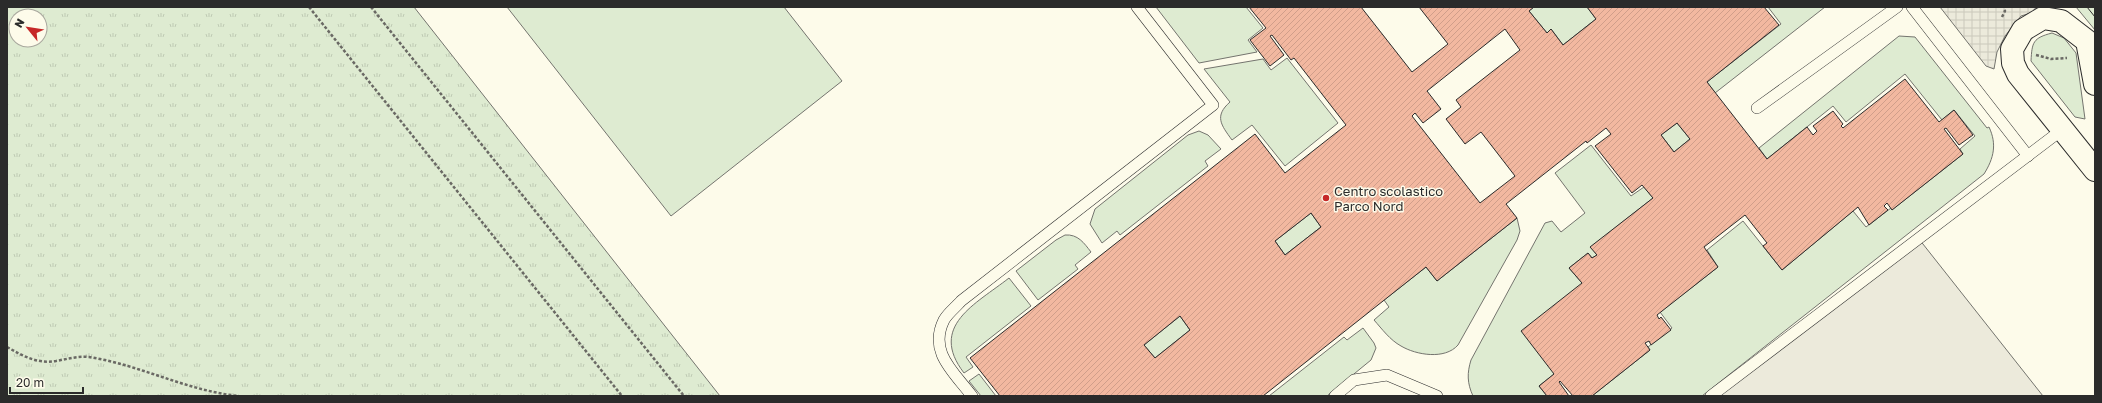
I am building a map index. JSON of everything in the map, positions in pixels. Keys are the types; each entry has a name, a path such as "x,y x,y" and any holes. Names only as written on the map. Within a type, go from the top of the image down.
{"street":[{"path":"2095,84 2087,41 2061,21 2043,18 2023,30 2012,49 2013,63 2018,74 2095,170"}],"lane":[{"path":"972,396 941,356 938,336 945,319 961,301 1213,105 1137,7"},
{"path":"1757,108 1897,7"},
{"path":"1912,7 2028,156"},
{"path":"1711,396 2063,129"},
{"path":"1335,396 1354,380 1387,375 1437,396"}],"path":[{"path":"309,7 622,396"},
{"path":"371,7 684,396"},
{"path":"2012,49 2051,60 2090,55"},
{"path":"7,347 22,357 32,360 56,361 68,358 88,357 127,365 185,386 240,396"}],"green space":[{"path":"7,7 414,7 720,396 7,396"},
{"path":"507,7 784,7 842,81 671,216"},
{"path":"1156,7 1246,7 1263,28 1248,40 1257,52 1199,63"},
{"path":"1534,7 1587,7 1596,19 1563,45 1551,29 1547,33 1529,11"},
{"path":"1768,7 1825,7 1715,93 1707,82 1781,24"},
{"path":"2076,7 2095,7 2095,30"},
{"path":"2052,33 2064,38 2076,53 2085,119 2075,117 2031,61 2033,45 2037,39"},
{"path":"1899,36 1915,37 1987,128 1989,127 1994,145 1992,157 1984,174 1702,396 1592,396 1650,350 1648,347 1672,328 1660,312 1718,267 1707,250 1743,221 1782,270 1853,211 1866,227 1891,208 1893,209 1963,154 1960,149 1975,136 1954,110 1942,120 1905,74 1846,122 1833,106 1767,159 1759,148"},
{"path":"1287,58 1338,123 1285,166 1252,125 1232,140 1221,121 1222,112 1230,102 1204,69 1263,59 1271,70"},
{"path":"1677,123 1690,139 1674,152 1661,135"},
{"path":"1199,131 1208,135 1221,149 1205,161 1208,166 1120,235 1117,231 1102,243 1090,224 1095,209 1188,135"},
{"path":"1591,145 1631,196 1644,187 1653,198 1591,247 1597,255 1592,258 1588,253 1569,268 1582,283 1554,374 1539,386 1547,396 1473,396 1468,378 1471,360 1545,223 1552,221 1561,232 1585,213 1555,173"},
{"path":"1311,213 1321,227 1285,255 1275,241"},
{"path":"1517,218 1520,231 1517,240 1458,345 1452,350 1446,353 1438,354 1422,354 1414,352 1393,341 1374,320 1389,307 1384,300 1426,267 1437,281"},
{"path":"1065,235 1074,236 1083,242 1091,252 1075,265 1078,269 1038,300 1016,271 1056,240"},
{"path":"1009,278 1031,306 966,357 973,367 964,373 954,356 951,342 954,329 971,307"},
{"path":"1180,316 1190,330 1155,358 1144,345"},
{"path":"1363,328 1376,348 1371,360 1327,396 1269,396 1344,337 1347,340"},
{"path":"979,374 996,396 981,396 969,381"}],"shaded area":[{"path":"1940,7 2034,7 2037,11 2021,16 2005,36 1997,52 1994,69 1986,66"},
{"path":"1919,239 2043,396 1712,396"}],"building":[{"path":"1249,7 1361,7 1412,72 1448,44 1419,7 1534,7 1529,11 1547,33 1551,29 1563,45 1596,19 1587,7 1764,7 1779,25 1707,82 1767,159 1807,127 1813,135 1817,131 1813,126 1833,111 1843,124 1841,126 1843,128 1905,79 1939,122 1954,110 1973,135 1959,145 1946,128 1944,129 1963,154 1892,210 1887,203 1884,206 1888,210 1869,225 1858,207 1782,270 1763,246 1767,243 1745,215 1704,247 1718,267 1657,315 1659,319 1661,317 1671,330 1651,345 1649,341 1645,343 1650,350 1592,396 1573,396 1560,381 1559,382 1569,396 1547,396 1539,386 1554,374 1521,331 1582,283 1569,268 1588,253 1592,258 1597,255 1590,247 1653,198 1642,185 1632,193 1595,146 1611,134 1606,128 1587,143 1586,141 1506,204 1517,218 1437,281 1426,267 1263,396 1000,396 970,358 1255,134 1285,173 1346,125 1294,58 1291,60 1272,35 1270,36 1284,55 1270,66 1250,40 1266,28","holes":["1505,29 1520,50 1456,100 1461,107 1446,119 1465,144 1481,132 1515,176 1480,203 1412,116 1415,113 1423,123 1441,109 1427,91","1677,123 1690,139 1674,152 1661,135","1311,213 1321,227 1285,255 1275,241","1180,316 1190,330 1155,358 1144,345"]}],"tram line":[{"path":"2087,7 2095,17"}],"place":[{"name":"Centro scolastico Parco Nord","path":"1326,198"}]}
